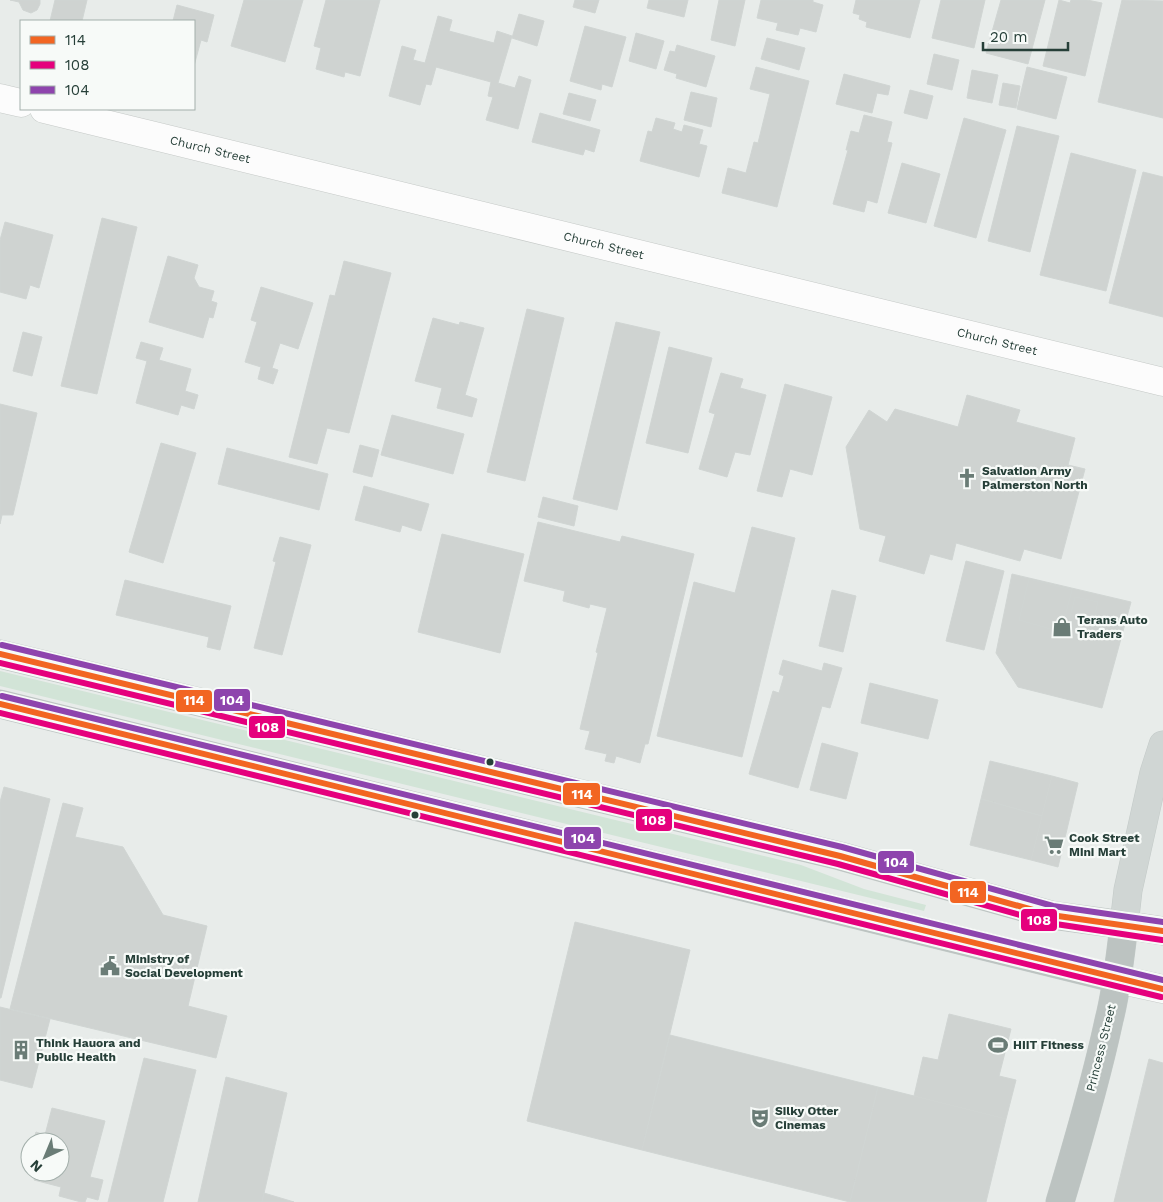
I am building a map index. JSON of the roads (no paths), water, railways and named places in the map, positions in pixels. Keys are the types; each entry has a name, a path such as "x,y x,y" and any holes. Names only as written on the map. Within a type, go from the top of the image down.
{"highway":[{"path":"0,654 840,856 1051,915 1124,925"},
{"path":"0,704 1117,978"},
{"name":"Princess Street","path":"1060,1202 1080,1137 1109,1020 1124,925"}],"main road":[{"name":"Princess Street","path":"1124,925 1128,890 1154,773 1163,745"}],"street":[{"path":"0,98 20,103"},
{"name":"Church Street","path":"48,110 1163,382"},
{"path":"1124,925 1163,932"},
{"path":"1117,978 1163,989"}],"place":[{"name":"Salvation Army Palmerston North","path":"967,478"},
{"name":"Terans Auto Traders","path":"1062,627"},
{"name":"Cook Street Mini Mart","path":"1054,845"},
{"name":"Ministry of Social Development","path":"110,966"},
{"name":"HIIT Fitness","path":"998,1045"},
{"name":"Think Hauora and Public Health","path":"21,1050"},
{"name":"Silky Otter Cinemas","path":"760,1118"}]}
